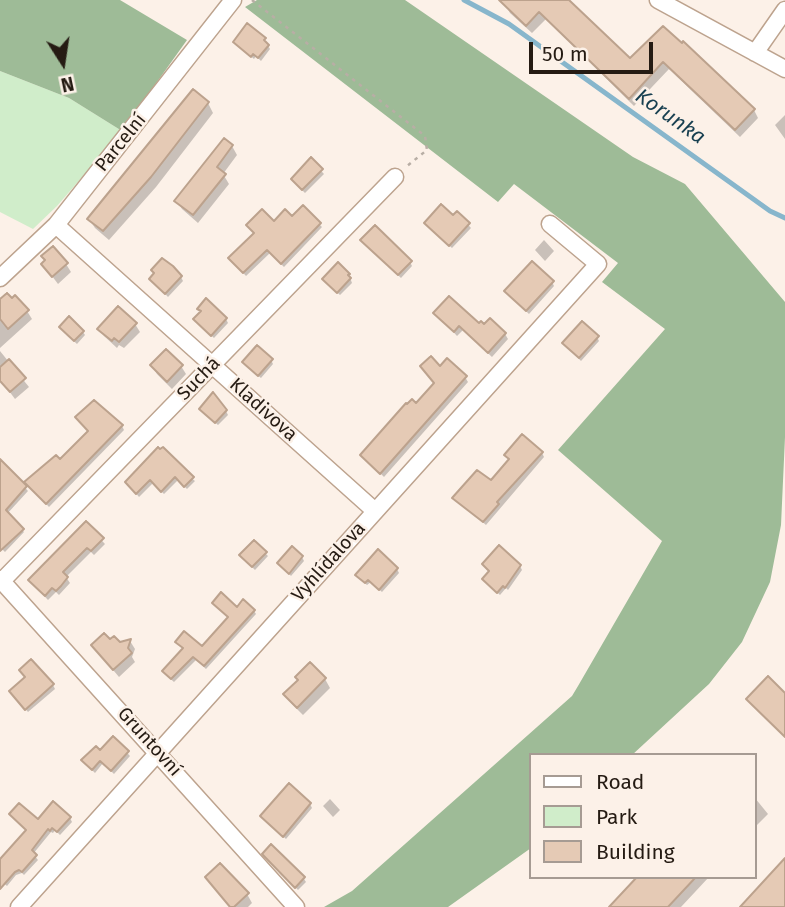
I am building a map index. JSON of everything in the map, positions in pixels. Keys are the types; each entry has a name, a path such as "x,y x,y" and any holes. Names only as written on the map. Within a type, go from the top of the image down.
{"street":[{"name":"Parcelní","path":"0,278 56,225 233,0"},
{"path":"658,0 785,69"},
{"path":"755,54 785,10"},
{"name":"Suchá","path":"1,580 395,177"},
{"name":"Vyhlídalova","path":"19,907 598,264 551,224"},
{"name":"Kladivova","path":"56,225 375,511"},
{"name":"Gruntovní","path":"1,580 296,907"}],"path":[{"path":"252,0 425,136 427,150 395,177"}],"green space":[{"path":"0,0 120,0 187,40 122,131 69,98 0,71"},
{"path":"257,0 405,0 633,157 685,184 785,302 785,437 781,525 770,582 742,642 709,684 634,753 530,753 530,849 448,907 324,907 352,891 572,696 578,686 662,541 558,450 665,329 602,282 618,263 514,184 498,202 245,7"},
{"path":"0,71 69,98 122,131 57,206 33,229 0,212"}],"building":[{"path":"499,0 569,0 630,58 663,26 682,43 683,41 755,109 735,130 663,62 629,99 539,12 526,26"},
{"path":"247,23 266,38 264,40 269,45 258,58 253,54 251,57 233,42"},
{"path":"193,89 209,102 151,177 103,231 87,219"},
{"path":"224,138 233,145 217,167 226,174 193,215 174,201"},
{"path":"311,157 323,169 302,190 291,179"},
{"path":"441,204 453,215 457,211 470,223 449,246 424,223"},
{"path":"303,205 321,223 281,264 267,250 243,273 228,258 254,233 246,225 262,209 274,221 285,209 292,216"},
{"path":"375,225 412,261 398,275 360,240"},
{"path":"53,246 68,263 52,277 41,264 45,260 41,256"},
{"path":"162,258 182,276 165,294 149,279 154,273 151,270"},
{"path":"532,261 554,281 526,311 504,291"},
{"path":"338,262 351,278 337,293 322,279"},
{"path":"7,293 12,298 15,295 29,310 8,329 0,319 0,299"},
{"path":"449,296 479,323 481,321 484,324 490,318 506,333 488,353 459,326 454,332 433,313"},
{"path":"206,298 227,318 211,336 193,319 201,311 197,309"},
{"path":"118,306 137,323 119,342 114,338 112,341 97,329"},
{"path":"69,316 84,331 74,341 59,327"},
{"path":"582,321 599,336 579,358 562,343"},
{"path":"257,345 273,359 258,376 242,362"},
{"path":"166,349 183,365 167,382 150,365"},
{"path":"431,356 440,366 447,358 467,376 380,474 360,455 406,403 412,399 416,403 434,383 420,366"},
{"path":"9,359 26,378 10,392 0,381 0,367"},
{"path":"213,392 227,410 215,423 199,409"},
{"path":"94,400 123,425 46,504 24,482 56,455 60,459 88,431 75,417"},
{"path":"522,434 543,452 497,502 499,504 483,522 452,498 477,470 491,480 509,459 504,455"},
{"path":"158,447 163,447 194,477 184,487 175,477 161,492 150,480 136,494 125,482"},
{"path":"0,459 27,486 6,510 24,529 0,551"},
{"path":"86,521 104,538 91,551 87,548 63,572 68,577 61,586 56,591 52,588 45,596 28,580"},
{"path":"254,540 267,552 252,567 239,555"},
{"path":"499,545 521,565 505,588 503,586 497,593 482,579 489,571 482,564"},
{"path":"292,546 303,556 289,574 277,563"},
{"path":"378,549 398,568 379,590 368,580 365,583 355,575"},
{"path":"221,592 237,607 243,599 255,610 204,666 193,657 171,679 162,671 183,648 175,642 184,631 202,646 228,617 212,603"},
{"path":"104,633 110,639 114,636 120,642 131,639 128,648 132,653 113,670 91,645"},
{"path":"31,659 54,684 25,710 9,691 25,677 19,670"},
{"path":"310,662 326,678 297,708 283,694 298,680 295,677"},
{"path":"768,676 785,693 785,737 746,699"},
{"path":"113,736 129,751 111,771 100,761 92,770 81,760 96,746 100,750"},
{"path":"289,783 311,803 283,837 260,816"},
{"path":"53,801 71,817 57,832 52,828 50,831 48,829 32,850 37,855 22,872 15,872 0,889 0,859 26,830 9,814 19,803 38,819"},
{"path":"271,844 305,877 295,888 262,854"},
{"path":"785,858 785,907 740,907"},
{"path":"220,863 249,893 234,907 230,907 205,877"},
{"path":"635,879 694,879 668,907 609,907"}],"waterway":[{"name":"Korunka","path":"464,0 509,24 770,211 785,218"}]}
